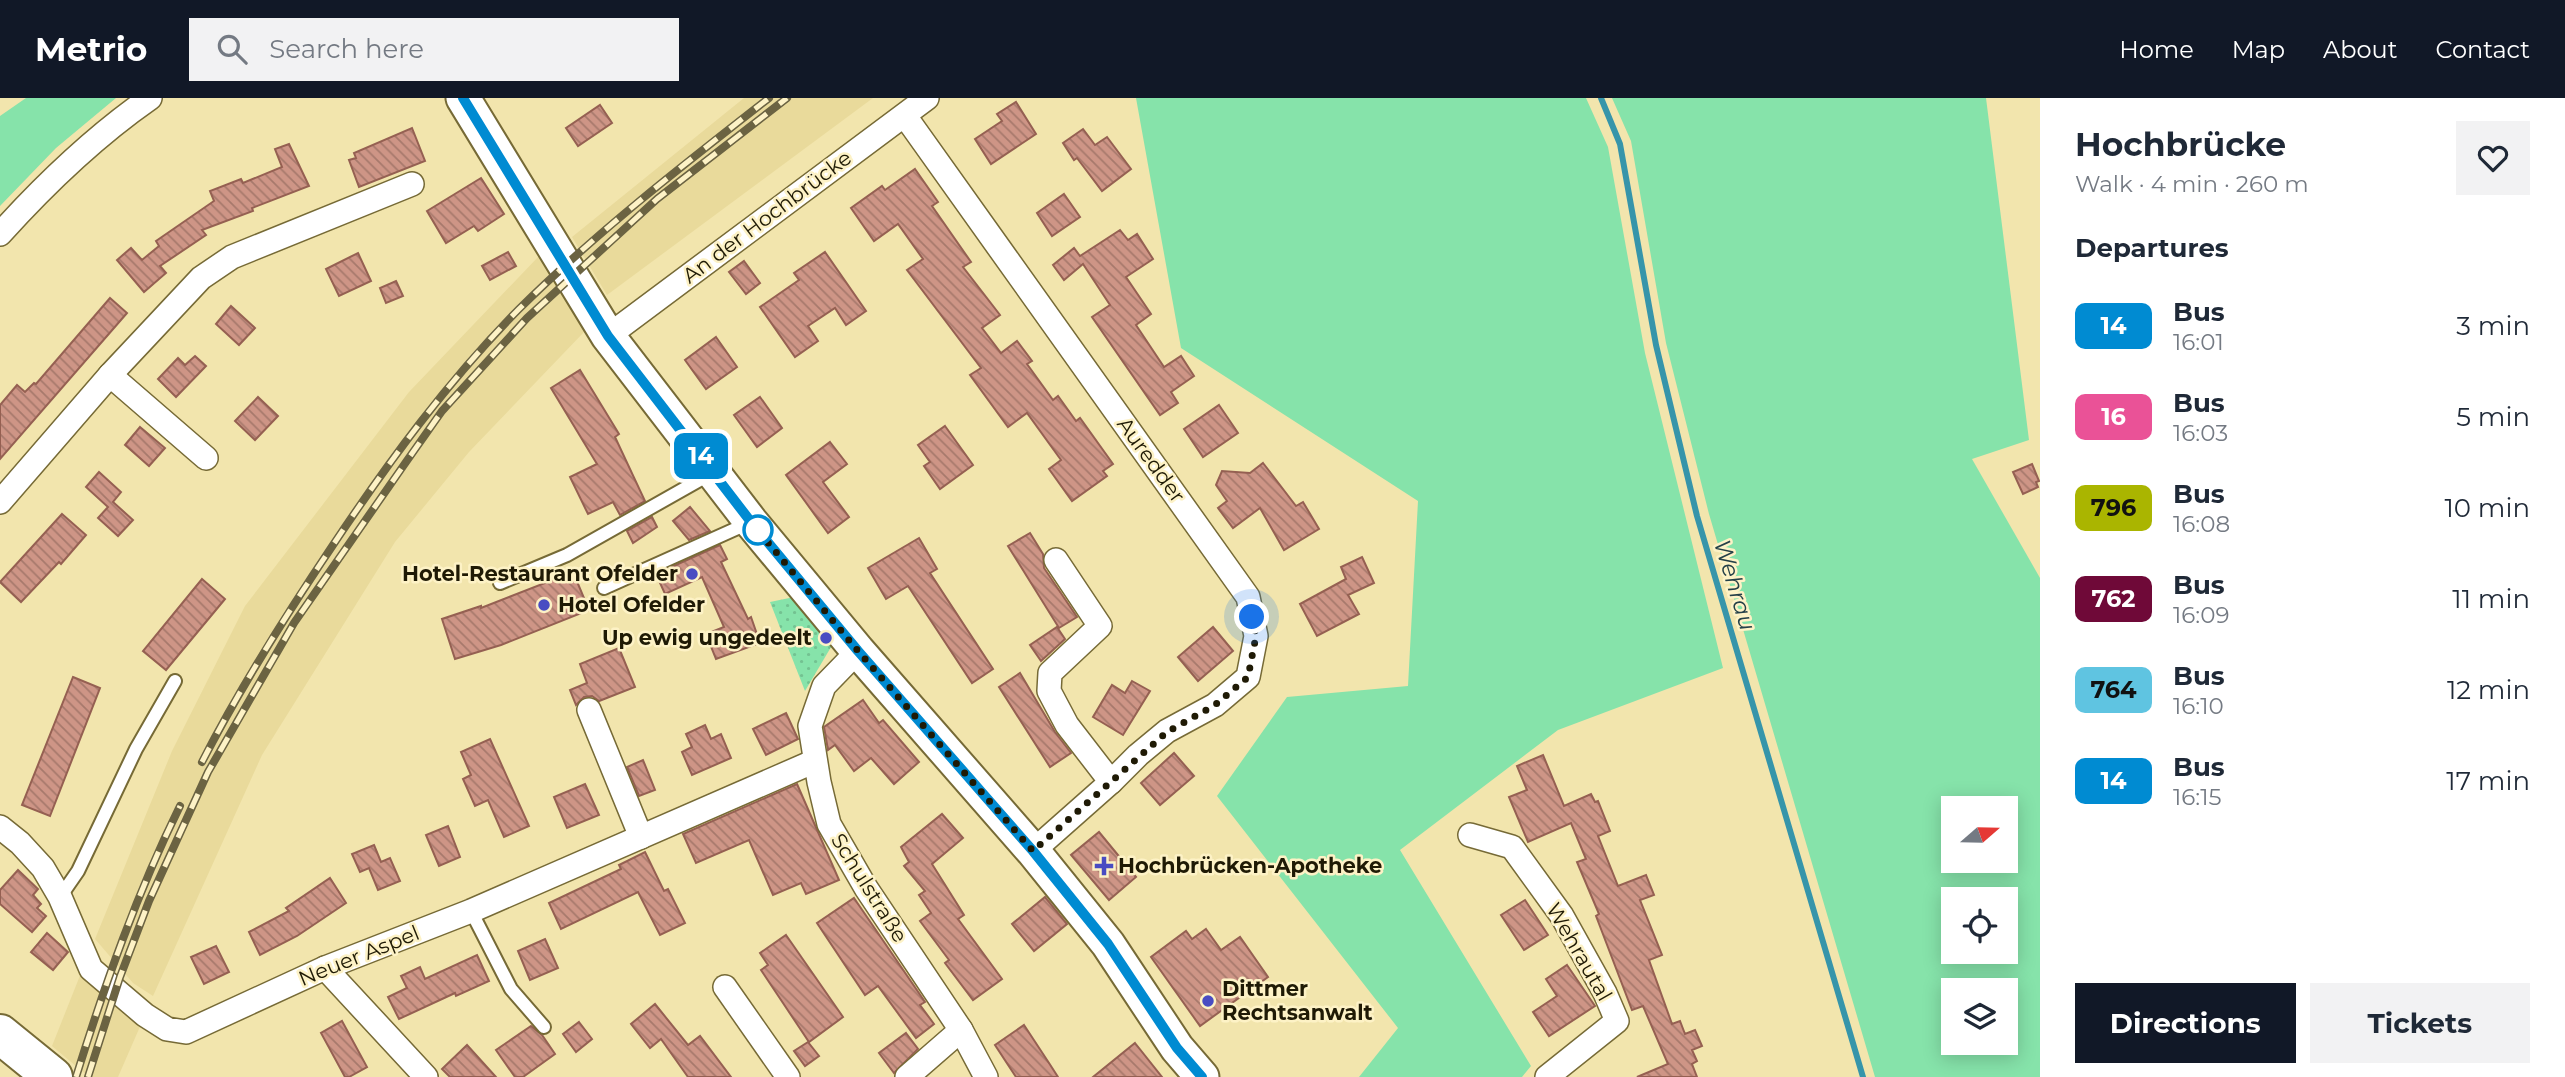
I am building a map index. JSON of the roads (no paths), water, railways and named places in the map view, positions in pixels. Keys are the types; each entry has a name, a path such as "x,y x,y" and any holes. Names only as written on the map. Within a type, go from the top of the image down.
{"highway":[{"path":"0,1034 53,1077"}],"main road":[{"path":"463,98 608,336 751,522 858,651 1033,851 1108,944 1177,1048 1202,1077"}],"street":[{"path":"0,234 63,167 120,119 150,98"},
{"name":"An der Hochbrücke","path":"608,336 927,98"},
{"name":"Auredder","path":"905,116 1248,597 1256,636 1248,677 1215,705 1167,732 1138,755 1033,851"},
{"path":"0,502 110,375 201,278 232,257 412,184"},
{"path":"110,375 206,458"},
{"path":"1056,560 1100,626 1050,673 1049,691 1067,725 1111,782"},
{"name":"Schulstraße","path":"858,651 824,687 810,726 829,824 866,888 961,1030 986,1077"},
{"path":"589,710 641,837"},
{"name":"Neuer Aspel","path":"60,897 91,969 145,1015 167,1029 186,1032 324,968 471,911 816,761"},
{"path":"0,827 43,867 60,897"},
{"name":"Wehrautal","path":"1470,835 1511,847 1562,916 1605,993 1617,1021 1547,1077"},
{"path":"324,968 426,1077"},
{"path":"726,987 788,1077"},
{"path":"907,1077 961,1030"}],"lane":[{"path":"500,583 567,555 712,473"},
{"path":"604,588 751,522"},
{"path":"60,897 78,871 136,749 175,681"},
{"path":"471,911 511,989 544,1027"}],"waterway":[{"name":"Wehrau","path":"1601,98 1620,144 1656,345 1697,516 1863,1077"}],"railway":[{"path":"202,762 264,651 333,545 398,452 468,364 519,309 579,253 769,98"},
{"path":"88,1077 120,977 149,901 208,772 294,623 442,411 527,318 657,199 787,98"},
{"path":"76,1077 123,939 180,806"}],"place":[{"name":"Hotel-Restaurant Ofelder","path":"692,574"},
{"name":"Hotel Ofelder","path":"544,605"},
{"name":"Up ewig ungedeelt","path":"826,638"},
{"name":"Hochbrücken-Apotheke","path":"1104,866"},
{"name":"Dittmer Rechtsanwalt","path":"1208,1001"}]}
